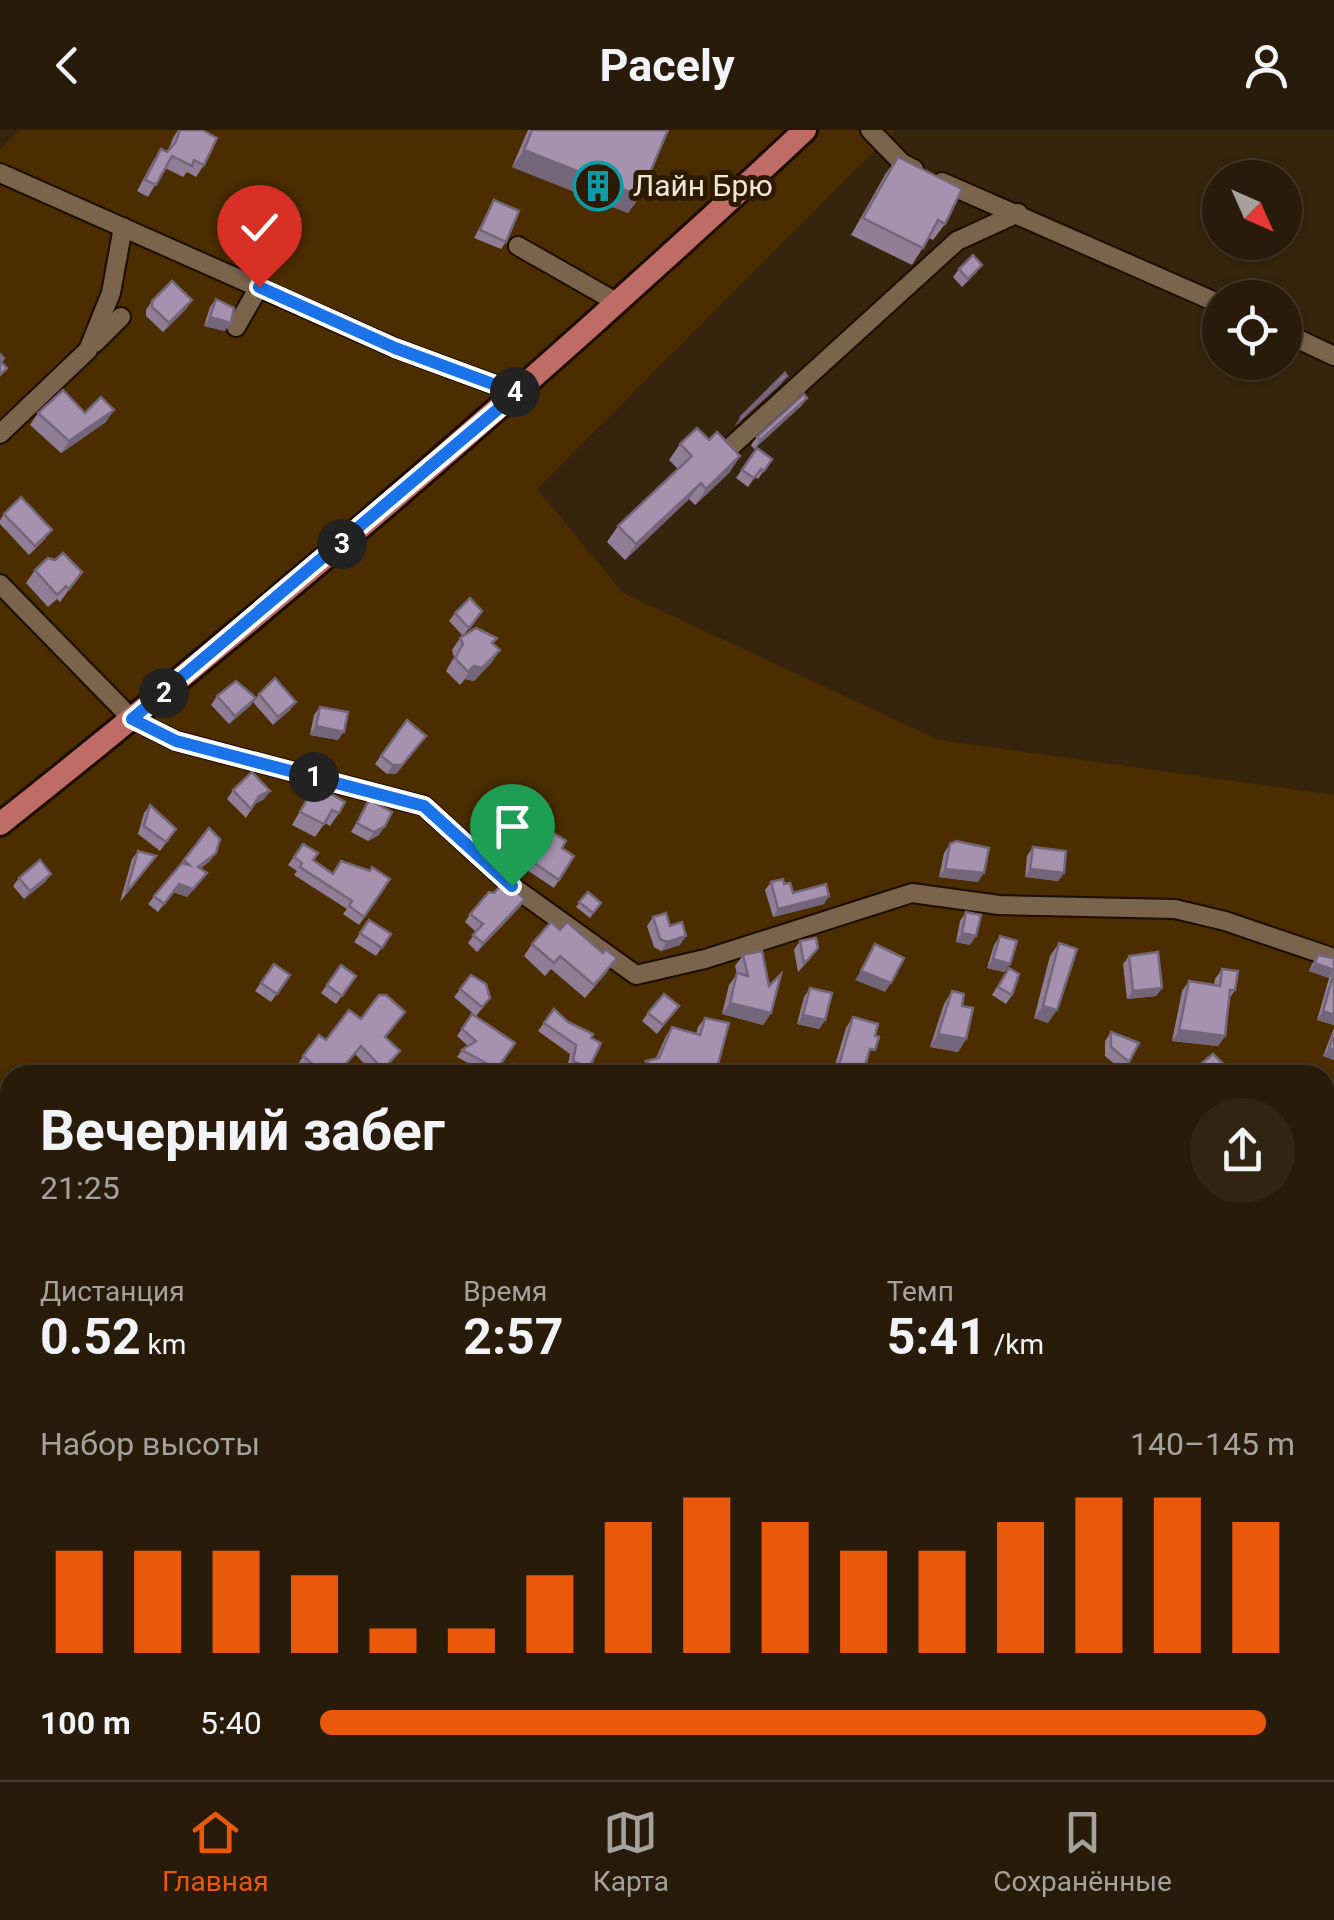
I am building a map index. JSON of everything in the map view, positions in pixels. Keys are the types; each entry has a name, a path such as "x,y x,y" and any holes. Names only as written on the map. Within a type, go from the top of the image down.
{"main road":[{"path":"0,824 132,719 517,393 806,130"}],"street":[{"path":"870,130 902,163 1202,296"},
{"path":"0,174 395,348 517,393"},
{"path":"725,452 957,241 1018,212"},
{"path":"88,350 112,293 123,228"},
{"path":"518,246 618,304"},
{"path":"236,327 259,287"},
{"path":"0,434 120,317"},
{"path":"1302,341 1334,356"},
{"path":"0,584 132,719 176,741 424,806 512,886 636,975 705,959 912,893 1000,905 1176,910 1225,921 1334,958"}],"shaded area":[{"path":"19,130 895,130 537,489 623,593 939,740 1334,795 1334,1065 0,1065 0,150"}],"building":[{"path":"180,130 202,130 217,138 204,165 194,160 192,166 172,156 156,185 145,180 161,149 167,152"},
{"name":"Лайн Брю","path":"532,130 668,130 640,196 524,150"},
{"path":"898,157 962,189 945,224 938,220 923,248 863,218"},
{"path":"494,200 519,211 506,242 480,230"},
{"path":"973,255 982,265 968,279 959,269"},
{"path":"172,281 192,300 169,323 152,307 152,301"},
{"path":"216,299 234,308 231,323 210,317"},
{"path":"0,354 7,368 0,375"},
{"path":"785,373 787,376 740,418"},
{"path":"63,390 85,413 101,397 114,410 69,441 38,413"},
{"path":"804,394 807,398 760,440 757,437"},
{"path":"697,428 709,440 717,432 740,456 706,489 701,483 636,544 618,526 692,456 680,444"},
{"path":"757,448 772,459 754,478 742,470"},
{"path":"21,497 52,530 35,546 4,514"},
{"path":"63,553 82,572 69,589 66,586 57,595 35,570 48,558 55,560"},
{"path":"470,598 482,611 469,628 455,613"},
{"path":"476,628 497,638 492,643 500,650 482,668 474,666 468,672 455,658 463,644 460,638"},
{"path":"275,678 296,702 278,717 259,694"},
{"path":"236,681 256,698 235,716 217,696"},
{"path":"320,707 348,712 344,732 316,726"},
{"path":"407,720 426,736 402,765 393,765 381,756"},
{"path":"252,772 270,791 259,796 251,809 233,790"},
{"path":"315,785 345,802 339,813 332,810 324,824 300,812"},
{"path":"369,800 392,812 385,826 374,832 357,823"},
{"path":"150,805 176,829 166,842 144,826"},
{"path":"209,828 220,839 216,853 198,867 207,873 193,889 179,884 164,904 154,896 182,863 189,865 184,860"},
{"path":"549,830 566,841 562,848 574,856 559,880 530,860"},
{"path":"956,841 989,848 984,873 945,869 950,844"},
{"path":"303,844 318,853 313,860 333,874 341,861 370,871 372,867 390,879 364,917 349,906 352,901 300,867 302,863 294,857"},
{"path":"1033,847 1066,851 1064,873 1030,869"},
{"path":"138,851 156,856 126,893"},
{"path":"40,860 51,874 30,891 19,878"},
{"path":"783,879 784,884 790,883 793,893 826,884 829,896 778,909 771,882"},
{"path":"504,882 525,899 483,943 473,935 483,924 470,914"},
{"path":"588,892 601,903 593,913 579,902"},
{"path":"966,912 981,915 976,936 962,933"},
{"path":"666,913 670,926 682,922 686,936 667,942 660,939 653,917"},
{"path":"369,920 391,934 382,948 360,933"},
{"path":"551,922 560,930 567,922 603,953 605,949 617,958 594,985 560,956 554,963 532,944"},
{"path":"1000,936 1017,941 1010,964 993,959"},
{"path":"816,938 818,948 804,964 800,941"},
{"path":"1059,943 1077,949 1057,1010 1043,1006"},
{"path":"875,944 904,958 891,983 861,971"},
{"path":"762,951 769,986 781,974 771,1013 730,1003 737,973 748,976 743,955"},
{"path":"1158,952 1162,988 1133,991 1129,956"},
{"path":"1318,955 1334,958 1334,970 1315,963"},
{"path":"274,964 290,975 277,994 261,983"},
{"path":"341,965 356,976 342,996 327,985"},
{"path":"1009,968 1019,974 1012,995 998,987"},
{"path":"1222,969 1238,971 1235,990 1230,990 1225,1036 1179,1030 1189,981 1220,986"},
{"path":"1334,973 1334,1015 1323,1011"},
{"path":"471,975 486,984 490,998 482,1007 460,989"},
{"path":"810,988 832,993 825,1020 803,1015"},
{"path":"952,991 964,994 962,1006 973,1008 966,1039 938,1034"},
{"path":"664,994 679,1006 663,1025 648,1013"},
{"path":"379,995 386,995 405,1012 385,1037 400,1051 387,1065 379,1065 361,1046 345,1065 313,1065 303,1056 319,1035 326,1040 349,1010 361,1019"},
{"path":"554,1009 568,1022 593,1034 591,1038 601,1043 590,1065 573,1061 576,1045 544,1023"},
{"path":"472,1014 515,1043 500,1065 490,1065 462,1050 476,1041 462,1029"},
{"path":"853,1017 878,1024 875,1050 870,1049 865,1065 839,1065"},
{"path":"705,1018 729,1023 718,1064 723,1065 650,1065 646,1061 659,1058 672,1027 700,1035"},
{"path":"1111,1032 1139,1043 1129,1062 1111,1047"},
{"path":"1213,1054 1225,1065 1199,1065"}],"place":[{"name":"Лайн Брю","path":"598,186"}],"route":[{"path":"259,287 395,348 517,393 256,618 132,719 176,741 424,806 512,886"}]}
